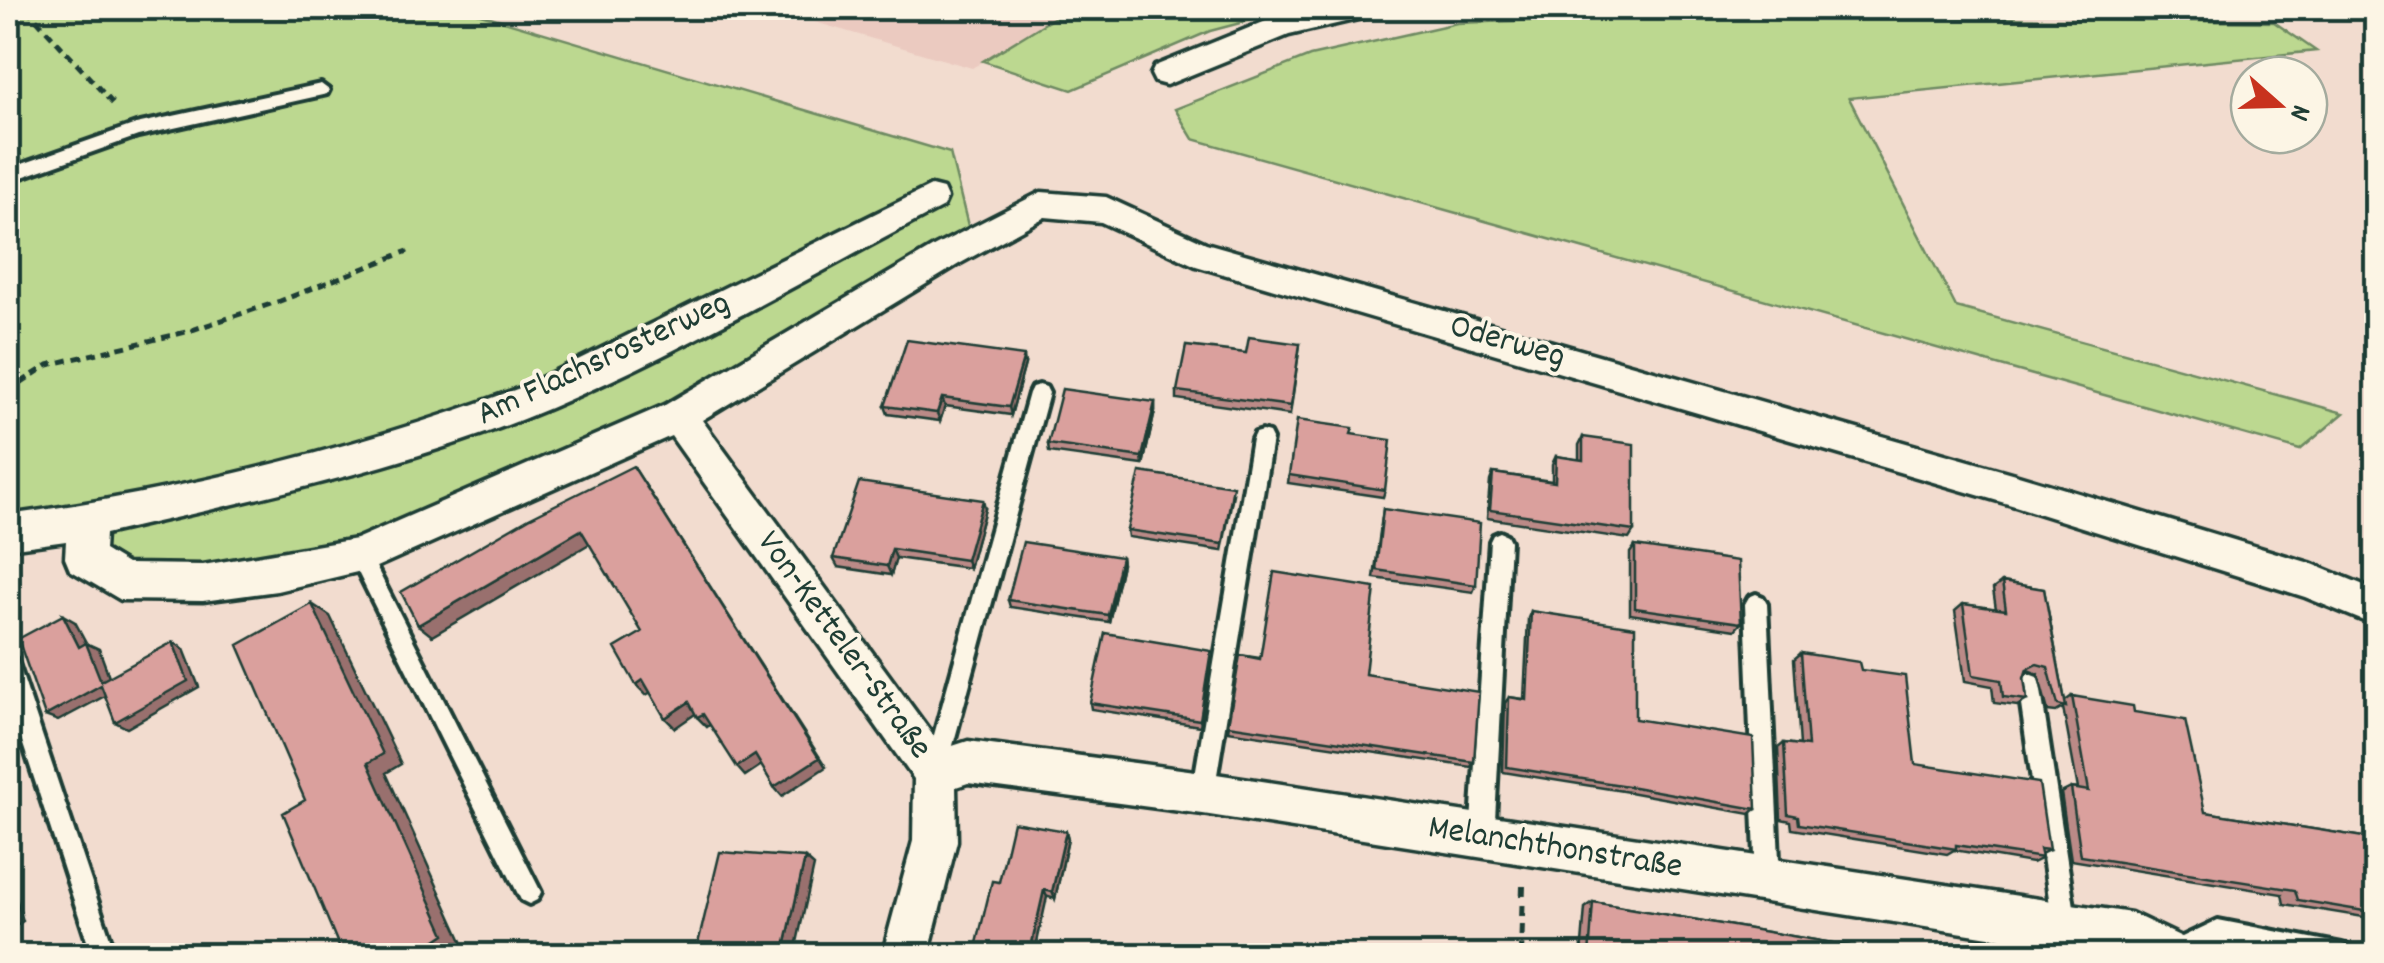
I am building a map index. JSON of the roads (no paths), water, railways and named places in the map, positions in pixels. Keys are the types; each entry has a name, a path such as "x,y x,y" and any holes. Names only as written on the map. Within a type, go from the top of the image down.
{"street":[{"path":"1166,74 1282,26 1365,8"},
{"name":"Am Flachsrosterweg","path":"8,532 86,521 287,475 459,427 538,398 931,198"},
{"name":"Oderweg","path":"678,416 947,255 1041,204 1106,210 1196,253 2015,490 2310,580 2376,608"},
{"path":"86,521 84,558 121,582 202,583 277,573 360,556 678,416"},
{"name":"Von-Ketteler-Straße","path":"678,416 934,773 935,841 906,956"},
{"name":"Melanchthonstraße","path":"934,773 968,762 1203,792 2131,936 2172,955"}],"lane":[{"path":"8,176 136,130 322,90"},
{"path":"934,773 1040,393"},
{"path":"1203,792 1262,439"},
{"path":"1482,838 1500,541"},
{"path":"360,556 529,892"},
{"path":"1756,604 1768,881"},
{"path":"8,666 104,956"},
{"path":"2029,684 2065,926"},
{"path":"2172,955 2218,932 2342,956"}]}
